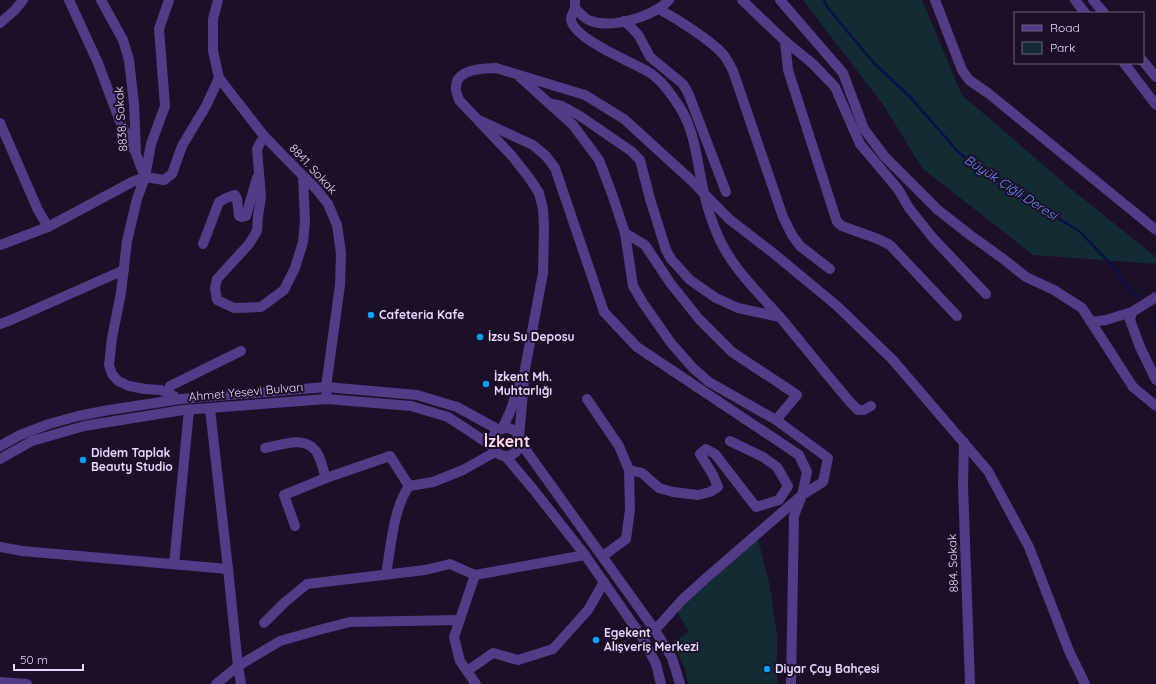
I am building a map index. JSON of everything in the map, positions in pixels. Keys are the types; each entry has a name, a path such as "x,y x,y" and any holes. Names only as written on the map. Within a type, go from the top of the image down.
{"street":[{"path":"0,23 14,11 23,0"},
{"path":"69,0 98,62 119,119 136,154"},
{"name":"8838. Sokak","path":"101,0 123,40 130,60 136,154 146,177"},
{"path":"169,0 159,29 165,106 151,144 146,177 132,216 127,241 121,294 110,351 110,365 112,374 118,382 145,389 161,390 181,399 186,410 174,564"},
{"name":"8841. Sokak","path":"218,0 213,19 213,51 219,78 264,136 328,204 337,226 340,253 340,285 326,387 327,399"},
{"path":"575,4 582,16 591,21 603,23 624,21 645,16 659,9 669,0"},
{"path":"742,0 785,41 813,64 835,87 860,144 898,189 909,208 934,238 986,294"},
{"path":"780,0 843,73 864,129 885,157 938,210 1026,277 1054,290 1082,308 1133,387 1156,406"},
{"path":"935,0 962,70 969,80 988,93 1156,230"},
{"path":"1075,0 1084,12"},
{"path":"1093,0 1103,12"},
{"path":"575,4 571,19 575,28 605,50 647,71 662,82 680,108 692,136 704,193 719,237 736,267 851,403 858,410 864,410 871,406"},
{"path":"659,9 673,17 724,55 733,71 783,217 792,235 800,246 830,269"},
{"path":"624,21 639,36 650,57 684,84 726,192"},
{"path":"785,41 788,70 837,222 842,226 878,239 890,246 957,316"},
{"path":"1144,62 1156,77"},
{"path":"1125,64 1156,105"},
{"path":"506,457 518,451 520,440 525,369 543,273 543,208 539,193 530,179 512,156 459,100 455,88 457,82 468,72 481,68 496,68 518,76 542,81 585,95 624,119 704,193 729,219 836,305 892,359 988,471 1029,547 1069,651 1085,684"},
{"path":"518,76 573,125 599,160 625,233 633,286 642,303 671,343 693,368 710,382 776,420 828,458 823,482 802,495 705,579 682,600 655,630"},
{"path":"0,245 48,227 132,182 146,177 164,180 172,174 182,146 206,106 219,78"},
{"path":"550,103 562,106 580,116 631,151 640,160 650,199 666,250 674,264 690,280 716,298 738,308 780,318"},
{"path":"478,119 533,146 546,156 554,168 604,312 637,347 799,455 807,472 802,495 794,516 791,684"},
{"path":"0,123 38,210 48,227"},
{"path":"264,136 257,149 261,197 257,231 249,244 217,279 215,288 217,300 234,308 261,307 284,290 295,268 303,242 305,221 303,176"},
{"path":"203,244 219,202 235,195 237,199 239,216 246,216 259,172"},
{"path":"625,233 645,246 671,284 699,319 732,352 797,395 776,420"},
{"path":"0,324 124,270"},
{"path":"1091,322 1106,320 1132,312 1156,297"},
{"path":"1132,312 1130,320 1140,347 1156,380"},
{"path":"168,394 170,386 241,351"},
{"path":"525,369 510,412 500,429 493,435 493,449 501,456 506,457 534,489 604,582 644,640 656,664 661,684"},
{"path":"0,446 20,435 49,424 78,416 181,399 326,387 417,395 457,407 500,429 511,429 515,431 655,630 672,658 680,684"},
{"name":"Ahmet Yesevi Bulvarı","path":"0,459 32,442 84,426 186,410 210,409 282,401 327,399 396,404 418,408 448,417 493,449"},
{"path":"587,399 619,446 629,470 630,510 626,538 603,556"},
{"path":"210,409 241,684"},
{"path":"265,448 299,441 308,444 317,451 326,478"},
{"path":"629,470 642,473 659,488 673,492 698,495 710,492 718,487 713,475 700,454 706,449 715,454 756,507 779,500 788,486 777,467 763,457 730,441"},
{"name":"884. Sokak","path":"964,442 963,485 970,684"},
{"path":"386,574 397,514 404,494 409,486 433,482 463,470 493,449"},
{"path":"295,526 284,495 326,478 390,456 409,486"},
{"path":"0,547 22,551 228,569"},
{"path":"264,623 284,603 307,584 425,570 450,564 475,575 584,555"},
{"path":"475,575 454,637 460,661 476,684"},
{"path":"467,671 493,653 518,660 553,649 588,610 604,582"},
{"path":"216,684 238,666 280,641 350,622 460,620"},
{"path":"0,682 27,684"}],"green space":[{"path":"803,0 922,0 962,95 1070,188 1156,257 1156,264 1033,255 922,168 884,106"},
{"path":"758,539 770,587 777,635 777,684 688,684 685,669 673,642 689,632 677,612 711,578"}],"waterway":[{"name":"Büyük Çiğli Deresi","path":"824,0 827,7 873,62 912,99 959,153 1005,186 1079,231 1109,262 1131,291 1139,298"},
{"name":"Büyük Çiğli Deresi","path":"1154,317 1156,328"}],"place":[{"name":"Cafeteria Kafe","path":"371,315"},
{"name":"İzsu Su Deposu","path":"480,337"},
{"name":"İzkent Mh. Muhtarlığı","path":"486,384"},
{"name":"Didem Taplak Beauty Studio","path":"83,460"},
{"name":"Egekent Alışveriş Merkezi","path":"596,640"},
{"name":"Diyar Çay Bahçesi","path":"767,669"}],"district":[{"name":"İzkent","path":"507,441"}]}
